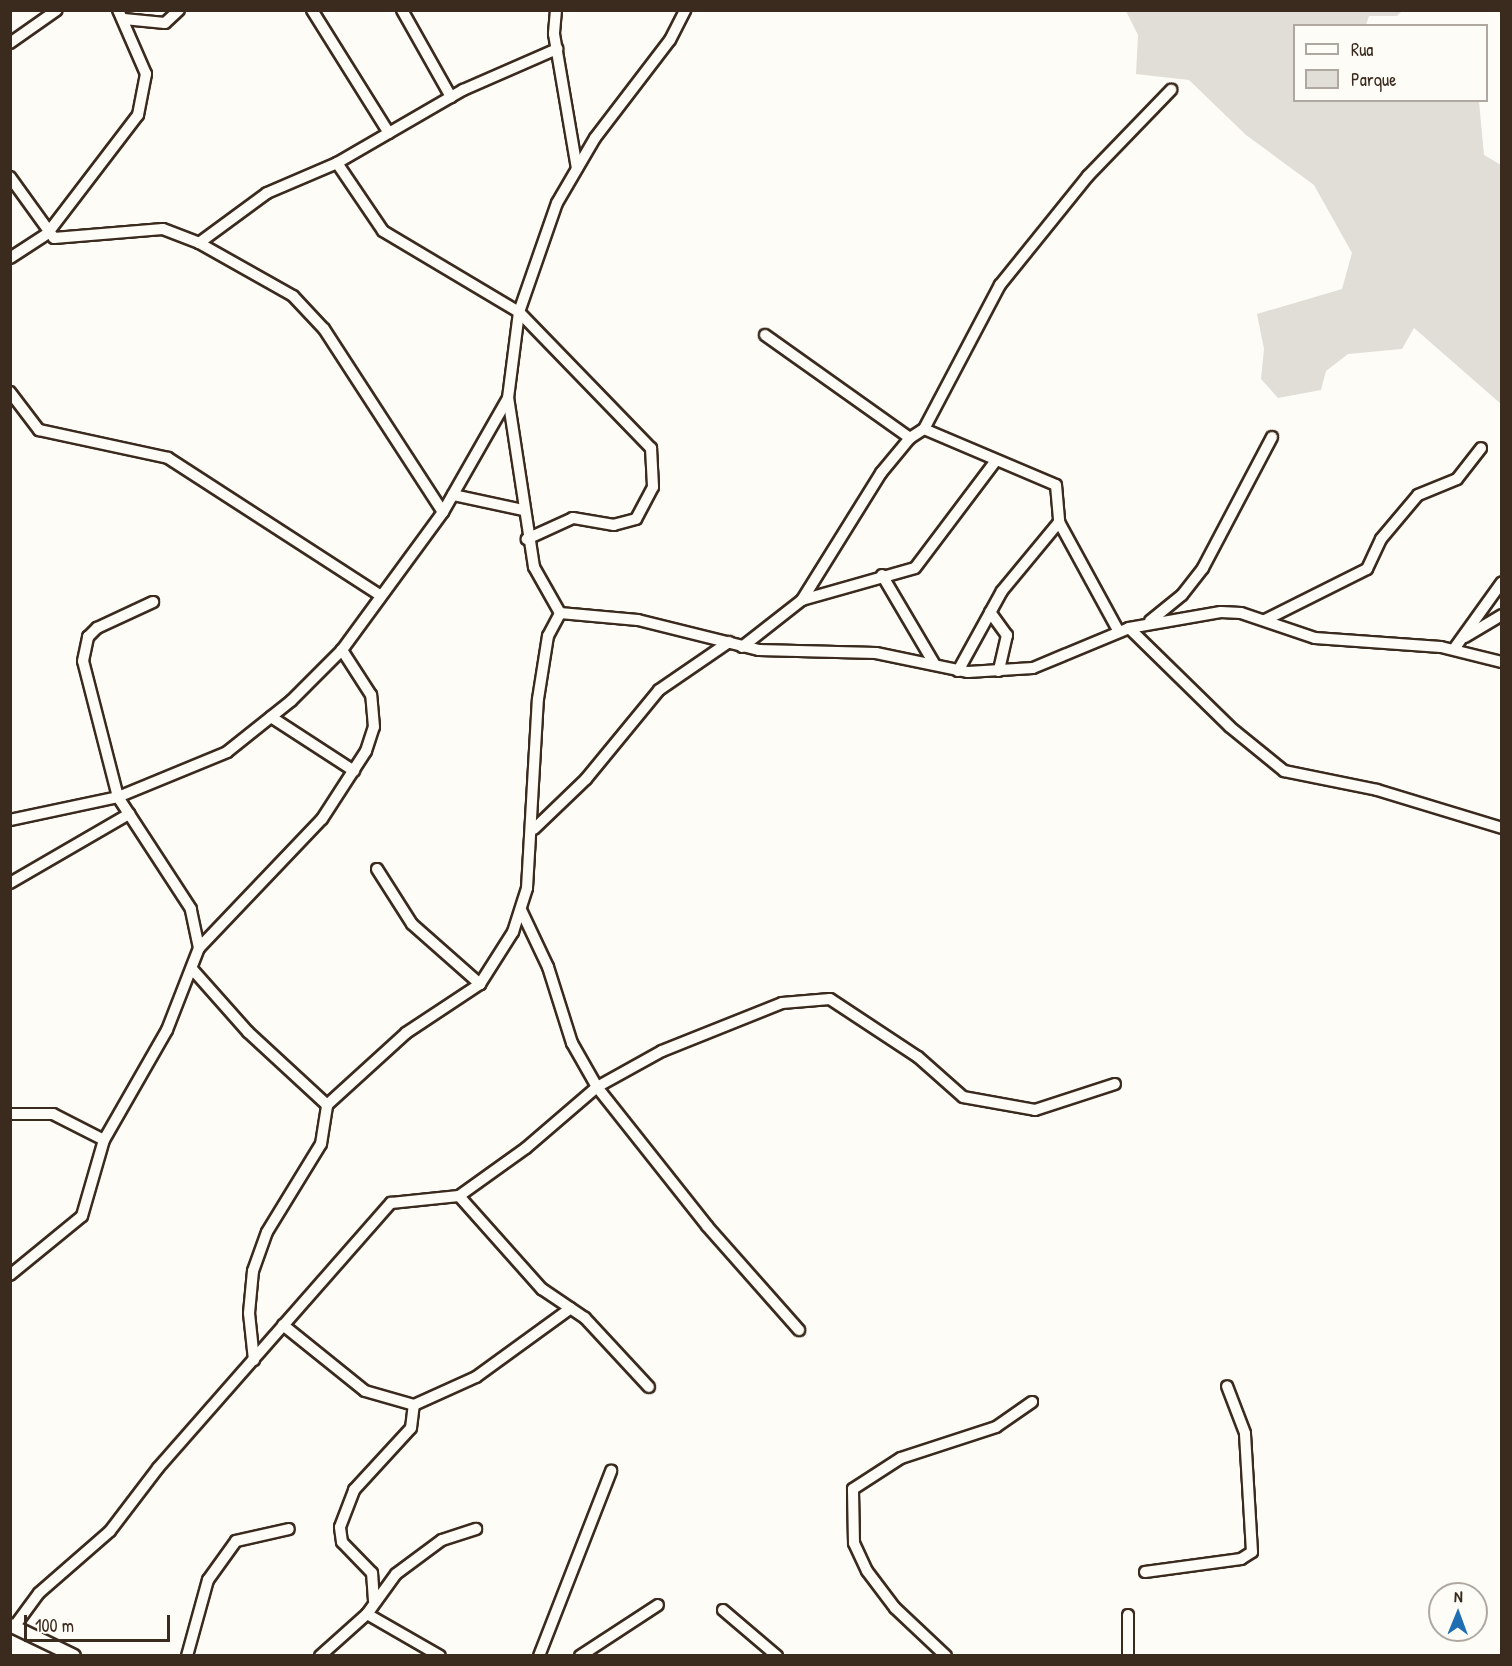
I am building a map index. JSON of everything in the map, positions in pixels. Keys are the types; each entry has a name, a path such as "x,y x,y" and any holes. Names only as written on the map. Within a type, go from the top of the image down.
{"street":[{"path":"10,43 57,10"},
{"path":"121,15 165,23 179,10"},
{"path":"312,10 389,133"},
{"path":"402,10 451,97"},
{"path":"556,10 557,49 577,168"},
{"path":"560,614 534,567 523,510 508,398 519,312 542,237 577,168 627,89 670,40 685,10"},
{"path":"10,258 47,234 138,115 146,74 121,15"},
{"path":"199,243 267,193 337,163 451,97 557,49"},
{"path":"742,647 802,600 881,473 910,438 924,429 1000,285 1088,176 1171,90"},
{"path":"337,163 397,244 519,312 637,433 655,460 653,488 636,519 614,525 573,518 527,539"},
{"path":"10,177 47,234 61,240 148,229 199,243 281,287 306,307 443,512"},
{"path":"765,335 910,438"},
{"path":"10,392 39,430 168,458 380,595"},
{"path":"10,820 118,797 227,752 271,717 342,650 380,595 443,512 508,398"},
{"path":"924,429 994,462 1038,473 1056,485 1059,522 1124,630 1230,727 1284,771 1377,790 1502,828"},
{"path":"1147,623 1182,595 1203,568 1272,437"},
{"path":"1265,620 1366,569 1381,539 1418,495 1457,479 1481,448"},
{"path":"802,600 882,575 915,568 994,462"},
{"path":"453,495 523,510"},
{"path":"958,671 990,612 1024,561 1059,522"},
{"path":"882,575 935,665"},
{"path":"1454,649 1502,582"},
{"path":"10,1275 82,1216 104,1140 167,1030 193,970 199,948 198,922 118,797 83,649 97,628 153,602"},
{"path":"990,612 1007,635 999,671"},
{"path":"560,614 629,618 742,647 876,653 958,671 999,671 1045,665 1124,630 1147,623 1221,612 1265,620 1353,645 1454,649 1502,662"},
{"path":"254,1360 249,1293 255,1263 274,1218 321,1144 327,1105 406,1033 480,984 513,932 521,910 534,829 539,689 548,636 560,614"},
{"path":"1462,638 1502,615"},
{"path":"534,829 586,779 659,690 729,642"},
{"path":"199,948 322,819 354,771 372,735 373,704 364,677 342,650"},
{"path":"271,717 354,771"},
{"path":"10,883 129,814"},
{"path":"376,869 412,924 480,984"},
{"path":"521,910 548,966 572,1043 597,1087 707,1226 799,1329"},
{"path":"193,970 248,1032 327,1105"},
{"path":"74,1656 12,1626 39,1593 110,1531 283,1325 391,1203 459,1196 526,1148 597,1087 662,1051 782,1003 816,998 836,1001 918,1057 963,1097 1045,1109 1115,1083"},
{"path":"10,1114 53,1114 104,1140"},
{"path":"459,1196 542,1289 571,1308 650,1387"},
{"path":"283,1325 365,1391 414,1405 476,1377 571,1308"},
{"path":"1145,1572 1241,1559 1252,1552 1245,1433 1227,1386"},
{"path":"946,1656 895,1608 867,1571 854,1543 854,1489 893,1462 996,1427 1032,1402"},
{"path":"374,1601 372,1573 342,1542 340,1527 354,1490 411,1428 414,1405"},
{"path":"539,1656 611,1471"},
{"path":"320,1656 367,1614 385,1584 432,1546 476,1528"},
{"path":"187,1656 208,1580 236,1541 289,1529"},
{"path":"580,1656 658,1605"},
{"path":"723,1610 777,1656"},
{"path":"367,1614 440,1656"},
{"path":"1128,1615 1128,1656"}],"green space":[{"path":"1126,11 1402,11 1397,16 1369,16 1366,24 1293,24 1293,102 1479,102 1484,155 1501,165 1501,404 1414,328 1402,349 1348,354 1326,371 1321,390 1278,398 1261,379 1264,349 1257,314 1342,289 1352,253 1314,185 1246,135 1189,80 1136,74 1138,35"}]}
